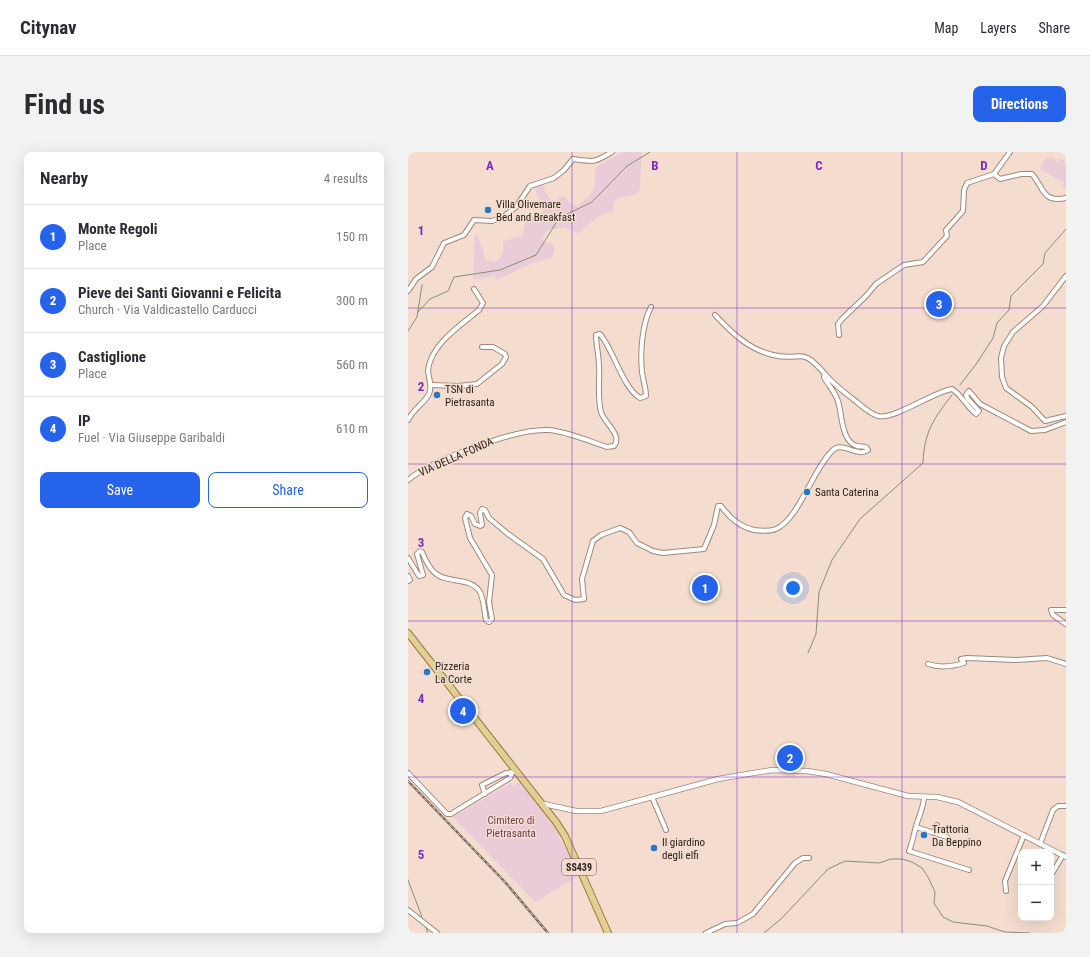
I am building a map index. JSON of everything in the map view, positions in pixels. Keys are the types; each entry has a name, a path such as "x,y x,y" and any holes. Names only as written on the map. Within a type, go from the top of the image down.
{"main road":[{"name":"SS439","path":"408,634 515,772 544,804 565,836 608,933"}],"street":[{"path":"408,291 416,279 432,267 442,246 464,235 474,220 492,222 503,217 516,207 530,186 554,178 564,170 573,159 600,160 612,152"},
{"path":"839,334 838,324 876,284 904,265 923,262 947,236 946,230 963,211 964,190 967,183 994,174 1010,152"},
{"path":"994,174 1000,179 1005,180 1021,174 1032,174 1044,194 1056,199 1066,198"},
{"path":"1066,276 1043,306 1013,332 1004,346 1001,358 1003,383 1009,392 1032,407 1045,421 1066,416"},
{"path":"408,420 412,412 429,394 430,385 428,370 435,351 479,310 482,303 474,289"},
{"name":"VIA DELLA FONDA","path":"408,480 433,465 484,443 531,432 555,431 607,447 614,446 617,442 617,437 603,418 599,404 599,364 596,335 600,334 610,347 631,391 640,398 646,396 642,372 642,353 645,327 651,307"},
{"path":"715,315 733,335 746,344 773,355 807,356 814,361 832,382 869,412 878,416 889,416 919,401 952,389 957,391 961,400 976,414 979,411 966,395 969,391 980,404 1031,431 1046,430 1066,422"},
{"path":"430,385 469,385 481,381 502,364 506,355 493,347 482,347"},
{"path":"408,558 419,576 423,575 418,554 420,551 422,552 426,562 436,574 463,581 474,586 480,593 486,620 489,622 492,619 489,602 492,575 470,538 465,518 467,514 470,514 475,524 480,526 482,522 480,513 482,509 485,510 489,518 508,534 543,559 564,595 580,600 584,600 585,596 582,579 594,541 601,535 616,528 624,529 633,536 637,543 653,550 670,553 682,550 704,549 714,525 718,506 721,506 725,513 746,528 765,531 777,529 791,516 811,479 832,450 840,448 862,453 868,450 866,447 856,446 849,440 843,427 838,400 824,377 825,374"},
{"path":"408,576 410,580 408,581"},
{"path":"1066,610 1051,610 1053,615 1066,624"},
{"path":"928,664 937,667 955,665 964,663 961,659 967,658 1016,660 1047,658 1066,664"},
{"path":"544,804 576,811 593,812 610,809 718,779 784,770 826,774 890,792 924,798 949,799 958,802 1064,856 1054,871"},
{"path":"485,794 482,786 506,773 515,772"},
{"path":"408,773 447,814 454,814 510,778 515,772"},
{"path":"652,797 666,830"},
{"path":"924,798 923,808 916,827 916,834 910,851 969,870"},
{"path":"1040,844 1053,810 1058,806 1066,806"},
{"path":"934,833 937,825"},
{"path":"916,827 947,837"},
{"path":"1006,891 1005,881 1024,835"},
{"path":"706,933 725,924 737,923 753,914 795,863 803,858 808,858"},
{"path":"408,910 437,933"}],"green space":[{"path":"623,152 642,152 640,190 637,194 617,198 614,202 613,212 602,214 578,233 564,227 548,230 542,238 545,242 554,244 554,254 551,258 530,264 497,280 494,276 473,279 475,233 483,249 484,260 494,262 503,254 503,241 523,236 525,221 543,213 534,187 543,184 545,192 551,200 556,200 565,196 571,205 576,206 592,193 595,185 595,171 597,166"},
{"path":"1051,157 1059,162 1061,159 1065,161 1063,164 1066,166 1066,188 1062,187 1064,183 1040,169 1046,158 1049,159"},
{"name":"Cimitero di Pietrasanta","path":"520,782 538,803 553,826 579,876 535,902 453,817 511,783 513,786"}],"waterway":[{"path":"418,312 430,299 448,291 454,277 500,270 536,255 559,218 592,202 627,166 650,152"},
{"path":"960,385 977,363 993,338 997,323 1009,310 1011,296 1043,264 1045,253 1066,229"},
{"path":"408,331 417,317 422,285"},
{"path":"808,653 816,634 819,592 832,560 860,519 923,463 925,443 931,426 952,395"},
{"path":"764,933 782,918 828,869 845,861 879,863 891,859 902,859 912,862 922,868 935,892 934,903 943,917 953,922 987,926 1005,932 1030,933"},
{"path":"408,880 422,917"},
{"path":"426,928 428,933"}],"railway":[{"path":"408,781 505,882 548,933"}],"place":[{"name":"Villa Olivemare Bed and Breakfast","path":"488,210"},
{"name":"Castiglione","path":"939,304"},
{"name":"TSN di Pietrasanta","path":"437,395"},
{"name":"Santa Caterina","path":"807,492"},
{"name":"Monte Regoli","path":"705,588"},
{"name":"Pizzeria La Corte","path":"427,672"},
{"name":"IP","path":"463,711"},
{"name":"Pieve dei Santi Giovanni e Felicita","path":"790,758"},
{"name":"Trattoria Da Beppino","path":"924,835"},
{"name":"Il giardino degli elfi","path":"654,848"}]}
